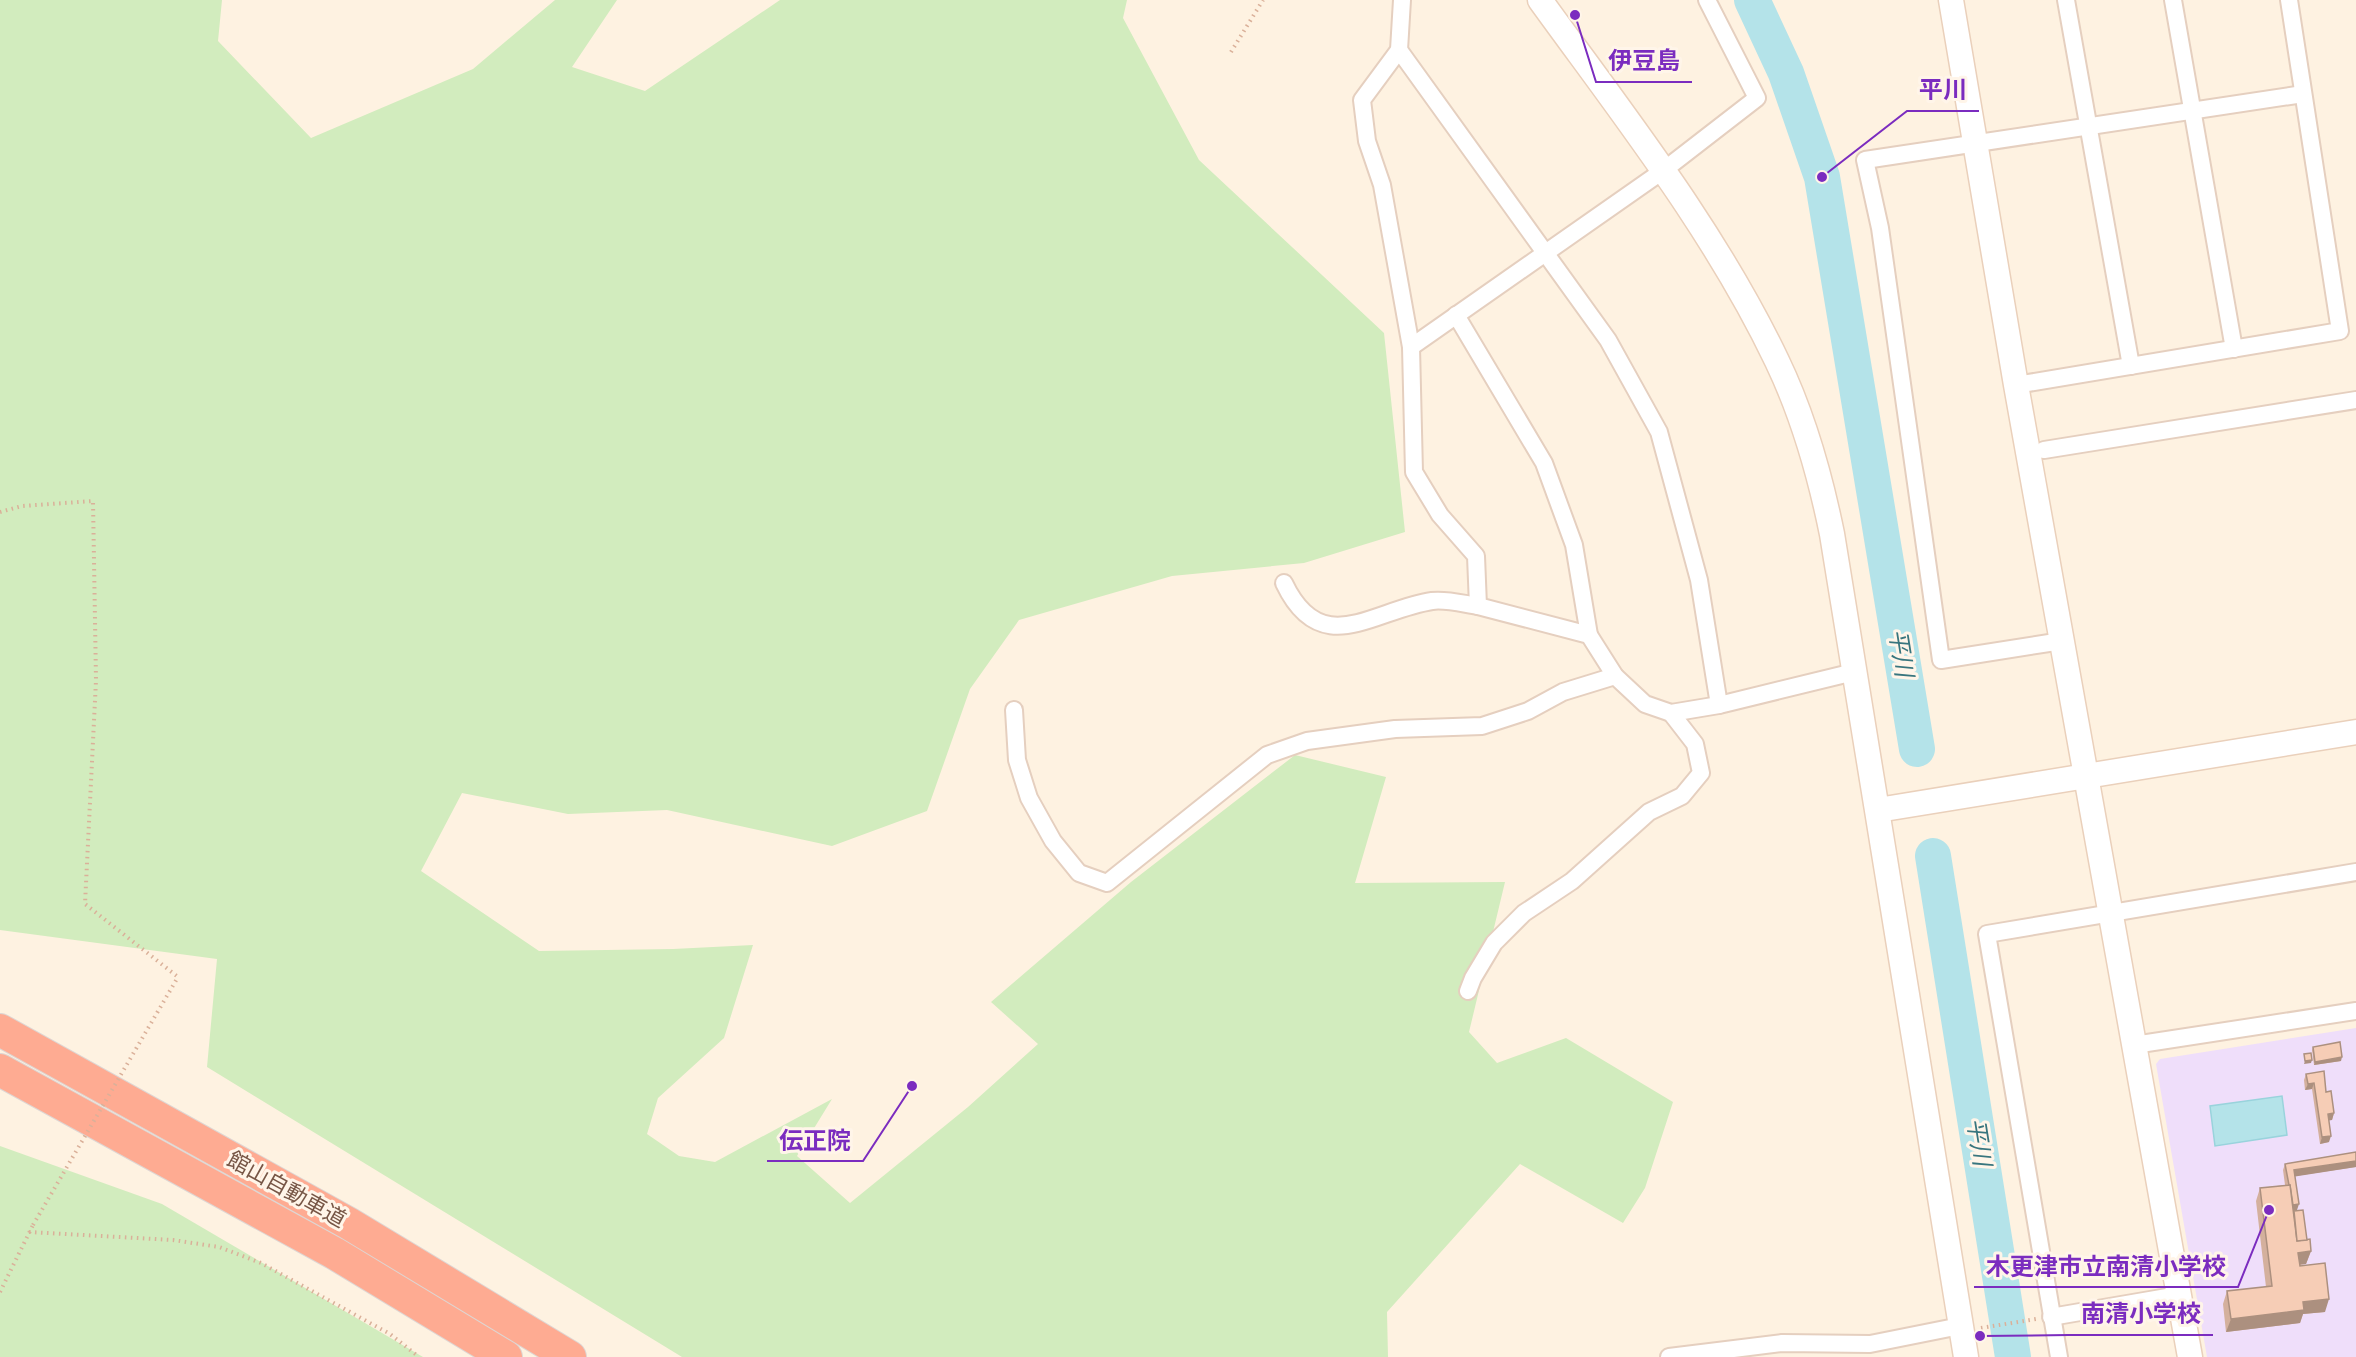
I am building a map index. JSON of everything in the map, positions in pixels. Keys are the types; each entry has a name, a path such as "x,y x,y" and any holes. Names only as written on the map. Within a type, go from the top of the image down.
{"highway":[{"name":"館山自動車道","path":"0,1030 338,1218 570,1357"},
{"name":"館山自動車道","path":"0,1070 334,1253 506,1357"}],"street":[{"path":"1402,0 1399,50 1362,100 1367,141 1382,185 1411,346 1414,472 1440,515 1476,556 1478,606"},
{"path":"1540,0 1664,170 1747,302 1787,383 1826,505 1878,810 1972,1327 1966,1357"},
{"path":"1411,346 1664,170 1757,98 1707,0"},
{"path":"1951,0 2016,385 2190,1357"},
{"path":"2066,0 2131,366"},
{"path":"2174,0 2234,349"},
{"path":"2016,385 2340,331 2289,0"},
{"path":"1399,50 1608,340 1659,432 1699,580 1719,705"},
{"path":"2062,641 1941,660 1880,228 1866,160 2303,94"},
{"path":"1456,315 1544,463 1574,544 1589,635 1615,675 1645,704 1671,713 1719,705 1854,672"},
{"path":"2044,450 2356,400"},
{"path":"1284,583 1292,598 1308,617 1335,627 1434,601 1478,606 1589,635"},
{"path":"1014,710 1017,760 1034,807 1053,841 1079,873 1107,883 1267,755 1307,741 1384,730 1482,726 1528,711 1563,692 1615,675"},
{"path":"1468,992 1473,978 1494,943 1524,913 1572,881 1649,813 1682,796 1701,773 1695,744 1671,713"},
{"path":"1878,810 2356,732"},
{"path":"2059,1357 2045,1318 2017,1099 1987,934 2356,872"},
{"path":"2134,1045 2356,1011"},
{"path":"2045,1318 2179,1295"},
{"path":"1669,1357 1782,1343 1870,1344 1972,1327"}],"path":[{"path":"1231,52 1263,0"},
{"path":"0,512 22,506 93,501 96,680 85,904 178,977 29,1232 0,1292"},
{"path":"29,1232 173,1240 219,1247 261,1263 380,1329 419,1357"},
{"path":"1972,1327 2045,1318"}],"shaded area":[{"path":"2356,1028 2356,1357 2207,1357 2156,1064 2160,1059"}],"green space":[{"path":"0,0 222,0 218,41 311,138 473,69 555,0 617,0 572,67 645,91 780,0 1127,0 1123,18 1199,160 1384,333 1405,532 1304,563 1172,576 1019,620 970,689 927,811 832,846 667,810 568,814 462,793 421,871 539,951 753,945 724,1038 658,1098 647,1134 679,1156 715,1162 832,1099 797,1156 850,1203 968,1107 1038,1044 991,1002 1131,882 1295,755 1386,777 1355,883 1505,882 1469,1032 1497,1063 1566,1038 1673,1102 1645,1188 1623,1223 1520,1164 1387,1312 1388,1357 682,1357 207,1067 217,959 0,930"},
{"path":"0,1146 162,1204 423,1357 0,1357"}],"water":[{"path":"2282,1096 2287,1135 2215,1146 2210,1106"}],"building":[{"path":"2340,1042 2342,1057 2315,1062 2313,1047"},
{"path":"2311,1053 2312,1060 2305,1061 2304,1054"},
{"path":"2324,1071 2326,1092 2331,1091 2334,1113 2328,1114 2331,1136 2322,1137 2314,1083 2308,1084 2306,1074"},
{"path":"2356,1152 2356,1161 2294,1170 2299,1204 2293,1205 2285,1164"},
{"path":"2290,1185 2297,1241 2310,1239 2311,1251 2298,1253 2300,1266 2325,1263 2329,1299 2303,1302 2304,1310 2231,1319 2227,1291 2272,1286 2260,1188"},
{"path":"2303,1210 2307,1240 2297,1241 2294,1211"}],"waterway":[{"name":"平川","path":"1752,0 1786,73 1822,177 1917,749"},
{"name":"平川","path":"1933,856 2013,1357"}],"place":[{"name":"伊豆島","path":"1575,15"},
{"name":"平川","path":"1822,177"},
{"name":"伝正院","path":"912,1086"},
{"name":"木更津市立南清小学校","path":"2269,1210"},
{"name":"南清小学校","path":"1980,1336"}]}
